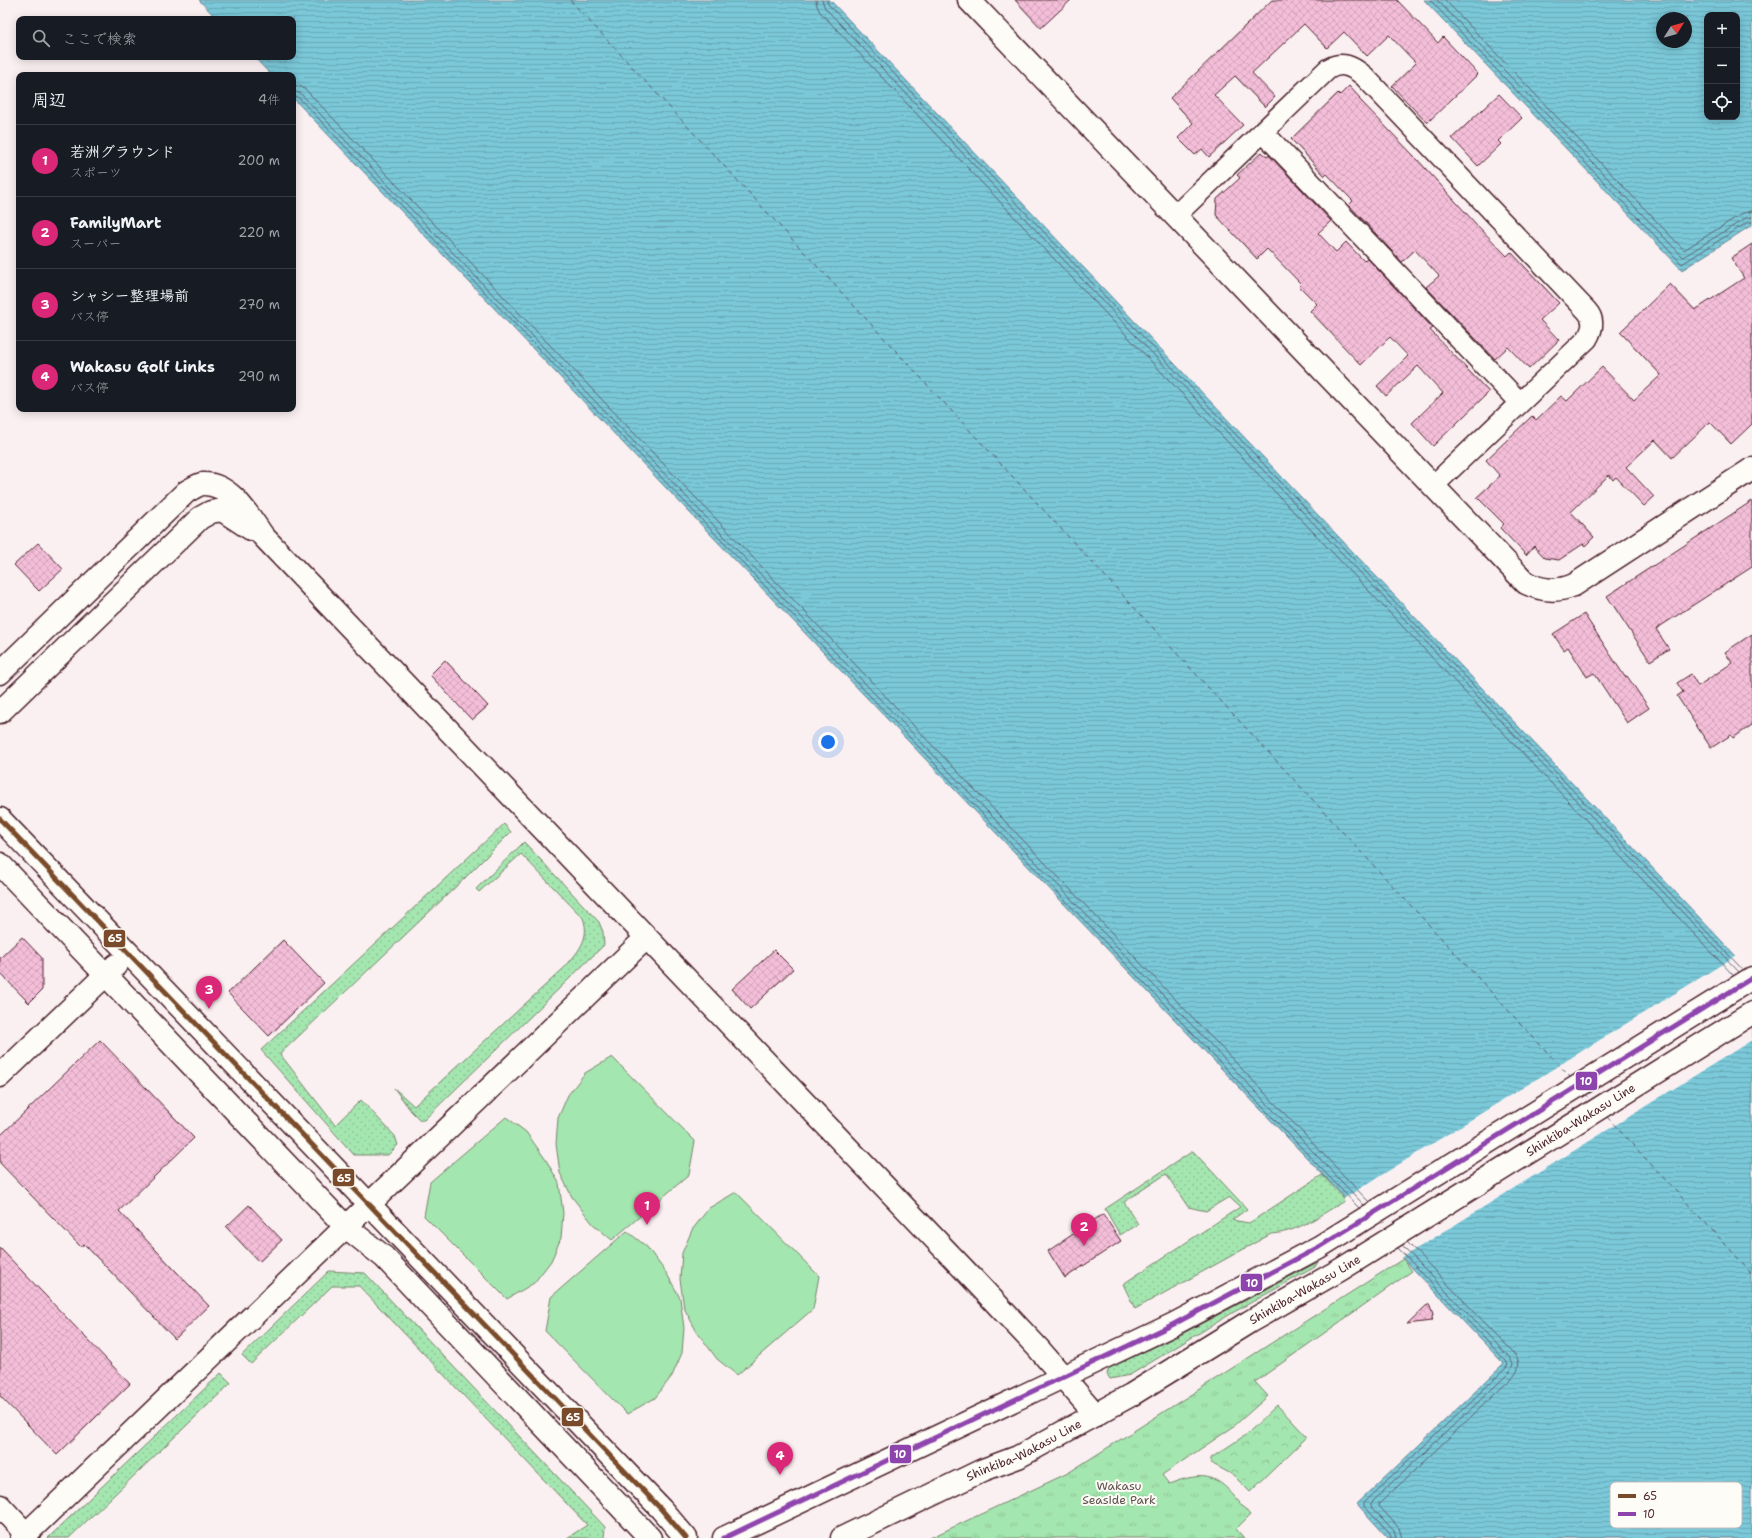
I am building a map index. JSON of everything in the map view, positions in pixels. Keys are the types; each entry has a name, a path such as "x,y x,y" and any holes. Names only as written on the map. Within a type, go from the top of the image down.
{"street":[{"path":"978,3 1175,216 1526,583 1538,588 1552,590 1574,585 1752,469"},
{"path":"1175,216 1328,69 1341,64 1348,65 1355,68 1364,76 1592,316 1593,323 1591,333 1587,339 1433,486"},
{"path":"1263,132 1520,403"},
{"path":"0,673 186,492 201,484 216,486 230,495 247,512 263,536 976,1282 1063,1376 1096,1415"},
{"path":"0,712 200,518 211,512 222,510 263,536"},
{"path":"0,819 370,1204 661,1509 686,1538"},
{"path":"0,864 346,1227 384,1257 650,1538"},
{"path":"0,1506 24,1536 646,938"},
{"path":"0,1076 128,953"},
{"path":"724,1538 1174,1324 1319,1247 1752,978"},
{"name":"Shinkiba-Wakasu Line","path":"842,1538 984,1470 1018,1457 1131,1395 1249,1322 1340,1270 1752,1013"}],"green space":[{"path":"504,824 511,832 465,878 280,1054 335,1125 361,1100 395,1136 398,1145 388,1155 354,1155 261,1050"},
{"path":"524,842 599,922 603,932 604,945 424,1120 420,1120 411,1111 394,1088 414,1106 564,968 574,957 584,939 585,926 583,918 521,854 479,892 476,889"},
{"path":"612,1057 695,1141 689,1175 612,1240 593,1224 572,1197 560,1173 556,1144 558,1118 568,1095 585,1073"},
{"path":"506,1117 526,1132 546,1160 559,1183 563,1213 561,1238 551,1261 534,1283 507,1299 424,1216 430,1182"},
{"path":"1193,1151 1247,1209 1232,1220 1249,1223 1322,1175 1346,1200 1301,1226 1281,1233 1271,1234 1135,1309 1123,1284 1240,1207 1229,1197 1206,1211 1188,1207 1166,1174 1124,1202 1138,1224 1120,1235 1105,1209"},
{"path":"736,1192 819,1276 813,1309 737,1375 717,1359 697,1332 684,1308 680,1279 682,1253 692,1230 709,1208"},
{"path":"627,1231 647,1247 667,1274 680,1298 684,1328 682,1353 672,1376 655,1398 627,1414 545,1331 551,1297"},
{"name":"Wakasu Seaside Park","path":"1403,1259 1412,1271 1255,1382 1268,1396 1233,1427 1162,1475 1169,1484 1185,1479 1207,1477 1216,1480 1224,1486 1250,1515 1236,1529 1244,1538 930,1538 1068,1473"},
{"path":"1318,1262 1315,1267 1234,1312 1130,1375 1110,1379 1107,1374 1109,1368 1178,1336"},
{"path":"329,1271 365,1273 605,1527 604,1538 567,1538 587,1525 359,1286 332,1286 251,1364 242,1355"},
{"path":"221,1373 231,1383 69,1538 48,1538"},
{"path":"1277,1405 1307,1437 1250,1492 1233,1475 1211,1463 1211,1458 1247,1434"}],"water":[{"path":"199,0 830,0 1752,973 1752,1538 1388,1538 1357,1504 1504,1364 296,101 296,72 268,72 257,60 296,60 296,16 214,16"},
{"path":"1424,0 1752,0 1752,225 1682,270"}],"pier":[{"path":"1737,955 1752,971 1752,1040 1400,1259 1343,1199"}],"building":[{"path":"1015,0 1071,0 1041,28"},
{"path":"1272,0 1397,0 1438,43 1443,37 1478,74 1427,123 1392,86 1416,63 1389,35 1367,56 1344,32 1327,48 1304,24 1252,73 1275,97 1265,107 1235,76 1214,95 1243,125 1209,157 1202,149 1195,155 1178,138 1193,123 1170,98"},
{"path":"1349,86 1360,98 1359,99 1416,158 1476,224 1507,256 1511,252 1559,303 1540,320 1559,340 1529,369 1508,347 1495,359 1426,287 1439,276 1415,250 1402,262 1349,205 1353,201 1327,174 1325,176 1291,139 1338,93 1340,95"},
{"path":"1499,94 1522,118 1498,141 1501,144 1478,166 1452,138"},
{"path":"1262,152 1265,155 1270,156 1331,221 1318,233 1336,252 1346,242 1364,261 1367,258 1433,328 1430,330 1489,392 1433,446 1412,423 1443,393 1418,366 1386,396 1377,386 1408,356 1390,337 1361,365 1310,311 1317,304 1299,286 1301,284 1267,249 1257,259 1216,215 1217,199 1240,178 1237,175"},
{"path":"1752,244 1752,424 1731,444 1710,422 1672,458 1655,440 1626,467 1654,497 1644,506 1616,477 1613,480 1609,475 1571,512 1594,537 1585,546 1583,544 1559,560 1545,558 1534,546 1526,555 1500,528 1504,524 1477,497 1500,476 1486,460 1532,416 1536,420 1561,396 1567,401 1602,367 1634,400 1661,375 1620,332 1670,284 1695,310 1744,278 1731,258"},
{"path":"1752,501 1752,567 1656,629 1669,649 1650,661 1607,596"},
{"path":"38,543 63,569 39,591 14,565"},
{"path":"1584,614 1625,677 1627,676 1649,708 1627,723 1594,673 1587,677 1568,647 1564,650 1553,634"},
{"path":"1752,634 1752,725 1733,738 1731,735 1711,748 1677,696 1683,692 1677,683 1691,674 1698,686 1732,663 1725,652"},
{"path":"445,660 488,706 472,720 430,675"},
{"path":"22,937 42,958 42,990 29,1003 0,973 0,958"},
{"path":"283,940 324,983 269,1036 228,993"},
{"path":"774,950 793,969 750,1009 732,989"},
{"path":"100,1040 194,1138 119,1211 209,1306 175,1339 84,1244 81,1247 0,1163 0,1136"},
{"path":"249,1205 282,1240 259,1262 226,1227"},
{"path":"1103,1214 1121,1241 1065,1278 1048,1251"},
{"path":"0,1248 130,1384 57,1455 0,1396"},
{"path":"1429,1303 1433,1314 1431,1321 1407,1324"}],"ferry route":[{"path":"570,0 1571,1078"},
{"path":"1585,1093 1592,1101"},
{"path":"1607,1117 1752,1273"}],"transit line":[{"name":"65","path":"0,819 661,1509 686,1538"},
{"name":"10","path":"724,1538 1174,1324 1319,1247 1752,978"}],"place":[{"name":"シャシー整理場前","path":"209,1009"},
{"name":"若洲グラウンド","path":"647,1225"},
{"name":"FamilyMart","path":"1084,1246"},
{"name":"Wakasu Golf Links","path":"780,1475"}]}
